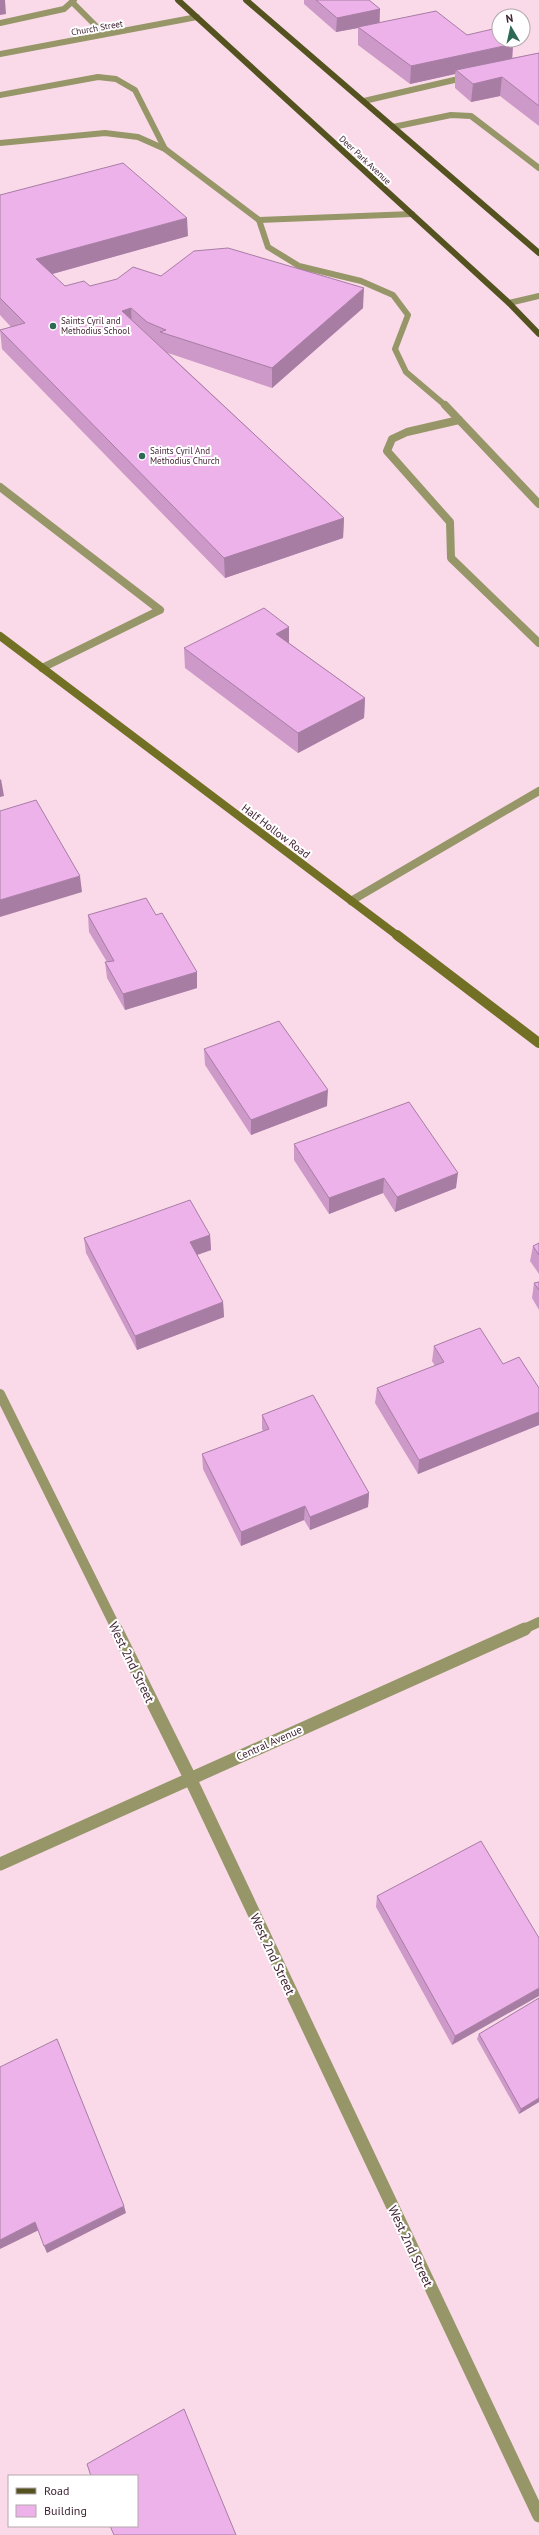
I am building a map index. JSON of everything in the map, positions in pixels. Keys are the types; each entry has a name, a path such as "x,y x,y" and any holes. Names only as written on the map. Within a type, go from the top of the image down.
{"main road":[{"name":"Deer Park Avenue","path":"178,0 412,214 508,303 539,334"},
{"path":"246,0 539,252"}],"street":[{"path":"0,24 64,9 73,1 104,34"},
{"name":"Church Street","path":"0,54 197,17"},
{"path":"364,101 471,76"},
{"path":"0,95 98,77 116,79 135,90 165,149"},
{"path":"393,127 451,115 472,116 539,168"},
{"path":"0,143 105,133 138,137 165,149 259,220 268,247 299,266 361,281 393,295 408,315 395,350 406,372 445,405 539,504"},
{"path":"259,220 412,214"},
{"path":"508,303 539,296"},
{"path":"459,420 407,432 392,439 387,451 450,522 451,558 539,643"},
{"path":"0,487 160,610 42,668"},
{"name":"Half Hollow Road","path":"0,636 539,1043"},
{"path":"351,901 539,791"},
{"name":"West 2nd Street","path":"0,1394 190,1778 539,2516"},
{"name":"Central Avenue","path":"0,1864 539,1622"}],"building":[{"path":"316,0 369,0 380,9 337,18"},
{"path":"436,11 467,35 491,29 491,48 494,48 411,66 358,27"},
{"path":"539,53 539,106 502,77 473,84 456,70"},
{"path":"123,163 187,218 36,259 65,286 84,281 90,286 117,279 133,267 161,276 194,251 228,248 364,288 272,368 160,332 166,330 147,322 131,308 122,311 344,518 224,558 0,330 25,323 0,298 0,195"},
{"path":"264,608 289,627 276,634 365,698 298,733 184,648"},
{"path":"36,800 80,876 0,900 0,811"},
{"path":"146,898 156,915 162,913 197,972 123,994 105,962 114,961 88,915"},
{"path":"279,1021 328,1090 251,1120 204,1049"},
{"path":"409,1102 458,1173 397,1197 384,1178 329,1198 294,1144"},
{"path":"190,1200 210,1235 190,1242 223,1302 135,1336 84,1238"},
{"path":"539,1243 539,1255 533,1246"},
{"path":"539,1282 539,1290 534,1283"},
{"path":"480,1328 503,1364 519,1357 539,1388 539,1412 419,1460 377,1388 444,1362 434,1346"},
{"path":"313,1395 369,1493 310,1517 305,1506 241,1532 202,1454 269,1429 262,1415"},
{"path":"481,1841 539,1938 539,1988 455,2036 377,1896"},
{"path":"539,1998 539,2098 521,2109 479,2034"},
{"path":"57,2039 124,2206 44,2246 35,2222 0,2240 0,2067"},
{"path":"184,2409 236,2535 114,2535 110,2527 138,2527 138,2475 91,2475 87,2464"}],"place":[{"name":"Saints Cyril and Methodius School","path":"53,326"},
{"name":"Saints Cyril And Methodius Church","path":"142,456"}]}
